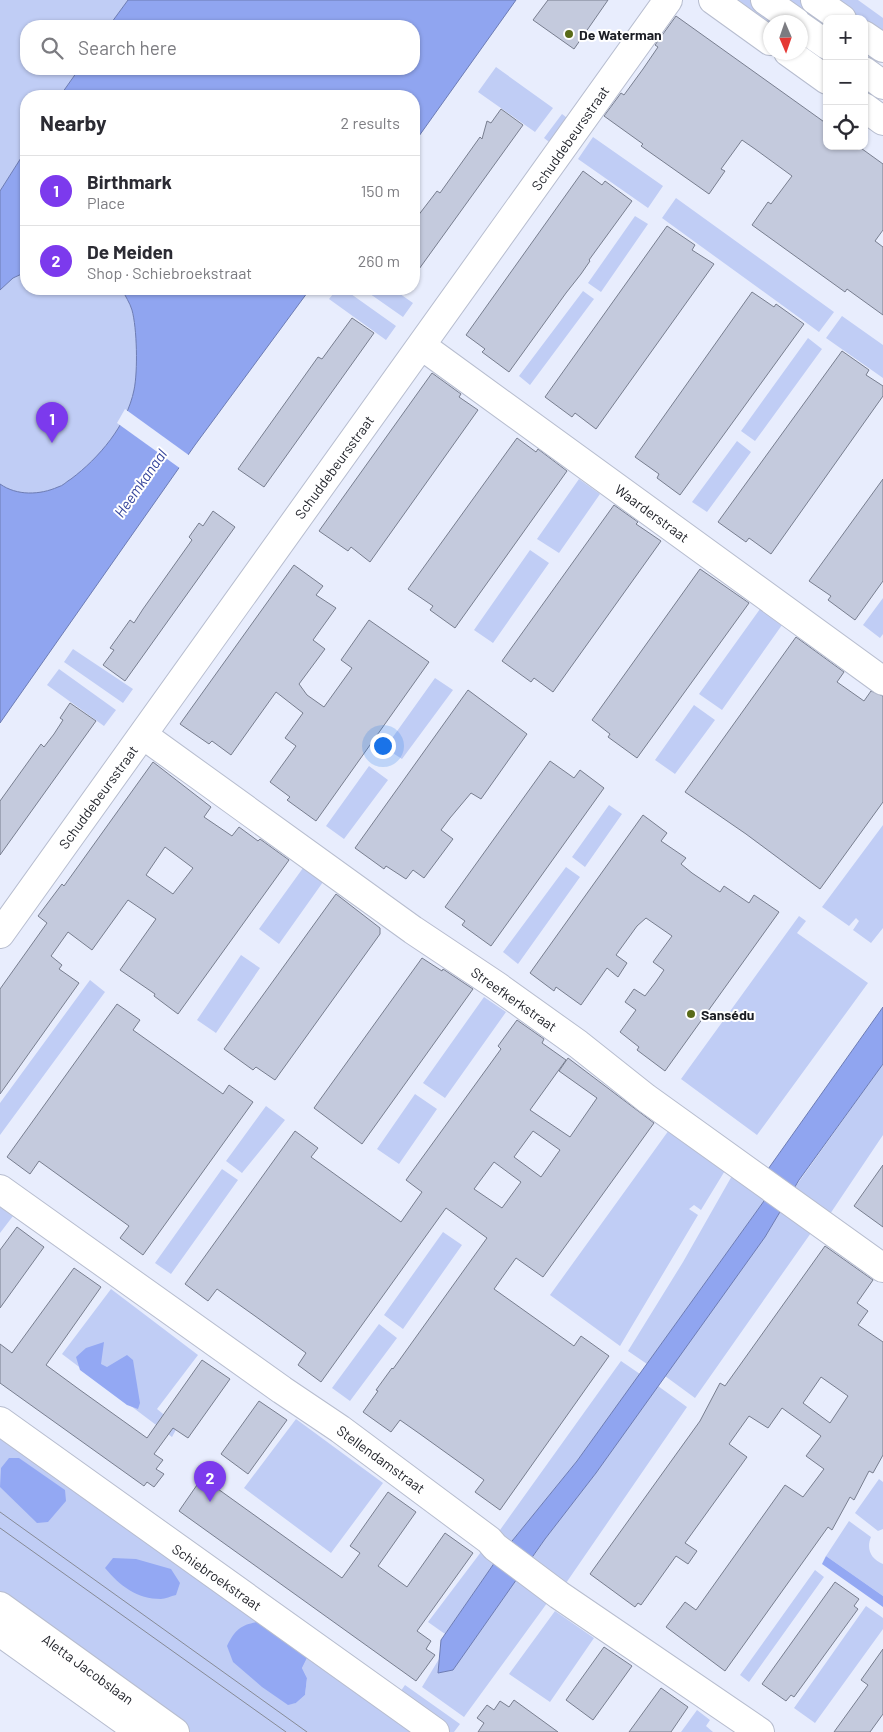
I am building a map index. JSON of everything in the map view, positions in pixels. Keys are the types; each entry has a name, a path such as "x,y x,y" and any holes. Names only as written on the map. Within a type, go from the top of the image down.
{"street":[{"name":"Schuddebeursstraat","path":"0,934 668,0"},
{"path":"713,0 763,36"},
{"path":"765,0 786,15"},
{"path":"816,0 837,15"},
{"path":"808,32 823,42"},
{"path":"868,38 883,48"},
{"path":"799,60 823,77"},
{"path":"868,75 883,85"},
{"path":"868,110 883,121"},
{"name":"Waarderstraat","path":"422,346 883,681"},
{"name":"Streefkerkstraat","path":"143,735 413,930 578,1044 646,1098 883,1268"},
{"name":"Stellendamstraat","path":"0,1190 419,1486 489,1540 495,1547 554,1590 760,1732"},
{"name":"Schiebroekstraat","path":"0,1421 435,1732"},
{"name":"Aletta Jacobslaan","path":"0,1606 175,1732"},
{"name":"Aletta Jacobslaan","path":"0,1632 140,1732"}],"shaded area":[{"path":"0,0 128,0 113,20 20,20 20,75 75,75 64,90 20,90 20,159 0,191"},
{"path":"738,0 756,0 777,15 763,15 763,18"},
{"path":"779,0 805,0 823,16 823,32 808,21 808,15 800,15"},
{"path":"826,0 858,0 883,18 883,40 868,30 868,15 847,15"},
{"path":"496,67 553,108 535,132 478,92"},
{"path":"562,114 571,121 553,145 544,138"},
{"path":"593,137 663,186 648,208 578,159"},
{"path":"676,198 834,312 819,332 662,218"},
{"path":"635,216 648,224 601,292 588,283"},
{"path":"20,275 20,295 125,295 132,310 135,327 135,382 125,416 110,440 92,461 63,485 44,492 14,491 0,484 0,290 13,278"},
{"path":"583,291 594,299 530,385 519,376"},
{"path":"332,295 352,295 396,326 386,340 329,299"},
{"path":"372,295 402,295 413,303 403,317"},
{"path":"842,316 883,345 883,378 826,338"},
{"path":"808,338 822,349 755,441 741,431"},
{"path":"737,441 751,452 707,512 692,502"},
{"path":"579,479 600,494 559,553 537,539"},
{"path":"530,550 549,563 493,643 474,630"},
{"path":"883,598 883,634 880,638 863,625"},
{"path":"760,609 782,625 722,710 699,694"},
{"path":"73,649 133,689 123,703 64,662"},
{"path":"59,669 116,710 104,726 47,685"},
{"path":"435,678 453,690 402,759 385,748"},
{"path":"694,705 715,720 675,774 655,760"},
{"path":"369,766 388,780 344,839 326,826"},
{"path":"609,805 622,814 585,867 572,857"},
{"path":"883,825 883,928 871,943 853,930 859,921 856,918 849,926 822,907"},
{"path":"566,867 580,877 518,964 503,952"},
{"path":"303,868 323,882 279,944 259,929"},
{"path":"799,916 806,921 797,933 868,983 757,1135 681,1079"},
{"path":"241,955 260,968 216,1033 197,1020"},
{"path":"90,980 105,992 0,1135 0,1103"},
{"path":"484,997 506,1012 445,1098 423,1083"},
{"path":"883,1064 883,1135 828,1217 793,1190"},
{"path":"415,1094 437,1109 399,1164 377,1149"},
{"path":"266,1106 285,1120 242,1173 226,1161"},
{"path":"669,1130 726,1169 701,1210 694,1205 689,1209 698,1215 620,1346 550,1295"},
{"path":"222,1169 238,1180 171,1274 155,1263"},
{"path":"733,1174 764,1193 764,1201 647,1364 628,1351 683,1262"},
{"path":"0,1207 13,1216 0,1233"},
{"path":"782,1208 813,1230 695,1398 665,1376 765,1237"},
{"path":"443,1232 462,1245 403,1329 384,1315"},
{"path":"111,1289 198,1355 157,1409 178,1426 172,1437 62,1354"},
{"path":"379,1324 397,1338 350,1401 332,1388"},
{"path":"104,1342 101,1364 107,1367 127,1355 133,1360 140,1403 138,1409 127,1405 80,1370 76,1357 86,1348"},
{"path":"621,1361 640,1374 577,1461 508,1546 495,1537"},
{"path":"658,1386 687,1407 564,1586 531,1560"},
{"path":"296,1419 383,1483 331,1553 244,1488"},
{"path":"0,1435 263,1621 287,1704 296,1703 305,1695 307,1678 302,1668 307,1658 306,1651 419,1732 188,1732 0,1597"},
{"path":"9,1458 19,1458 65,1490 66,1501 48,1522 37,1523 0,1487 1,1468"},
{"path":"879,1479 883,1482 883,1529 878,1531 855,1513"},
{"path":"849,1521 871,1537 869,1549 875,1559 883,1564 883,1596 826,1556"},
{"path":"481,1552 495,1562 445,1634 428,1622"},
{"path":"826,1556 883,1596 883,1607 822,1564"},
{"path":"113,1558 136,1559 171,1569 180,1583 176,1595 163,1599 144,1597 123,1586 105,1568"},
{"path":"815,1570 824,1577 749,1682 740,1675"},
{"path":"518,1577 550,1599 464,1717 422,1687 439,1659 438,1673 453,1670"},
{"path":"866,1606 883,1618 883,1629 815,1723 794,1708"},
{"path":"555,1611 594,1638 550,1702 509,1674"},
{"path":"263,1621 306,1651 307,1658 302,1668 307,1678 305,1695 296,1703 288,1705 262,1687 233,1662 227,1646 234,1634 245,1625"},
{"path":"405,1685 460,1724 454,1732 450,1732 398,1695"},
{"path":"697,1710 710,1720 706,1726 713,1732 681,1732"}],"water":[{"path":"128,0 516,0 420,135 420,90 64,90 75,75 420,75 420,20 113,20"},
{"path":"20,159 20,275 13,278 0,290 0,191"},
{"name":"Heemkanaal","path":"125,295 306,295 195,445 0,723 0,484 14,491 29,493 51,490 81,471 110,440 125,416 134,390 136,338 131,307"},
{"path":"883,1007 883,1064 799,1180 765,1237 596,1473 545,1539 453,1670 438,1673 441,1640 495,1562 577,1461 764,1201 766,1172"}],"pier":[{"path":"125,409 190,456 181,469 117,423"}],"building":[{"name":"De Waterman","path":"548,0 608,0 574,49 533,20"},
{"path":"676,16 823,121 823,150 864,150 883,164 883,230 875,241 883,247 883,315 847,289 845,292 752,225 768,202 771,204 792,176 755,149 742,140 721,169 725,171 709,194 641,146 643,144 604,116 621,93 624,95 643,69 658,47 655,45"},
{"path":"501,109 523,125 420,268 420,213 437,191 440,193 480,137 482,139 487,121 491,123"},
{"path":"583,171 602,185 605,181 632,201 509,372 482,352 485,349 466,335"},
{"path":"667,226 695,245 692,250 714,264 596,429 575,413 572,417 545,397"},
{"path":"752,292 774,307 776,304 804,324 680,495 657,478 659,474 635,457"},
{"path":"352,318 374,333 264,487 238,469 318,357 322,359"},
{"path":"842,351 869,370 866,375 883,386 883,396 771,554 749,538 746,542 718,522"},
{"path":"432,373 461,394 459,397 478,410 370,562 351,547 348,551 319,531"},
{"path":"517,438 536,452 538,449 567,471 455,628 430,610 433,606 408,589"},
{"path":"883,479 883,581 855,620 828,600 831,596 809,581"},
{"path":"614,505 638,522 636,524 661,541 553,692 534,678 531,682 502,661"},
{"path":"213,511 235,527 125,681 103,665 114,650 110,648 130,620 134,623 192,540 189,537 199,523 203,526"},
{"path":"294,565 323,586 316,595 336,608 313,640 325,649 299,684 307,695 324,707 352,668 341,660 369,620 429,662 316,821 287,800 290,797 270,782 296,746 285,738 303,713 276,692 231,755 212,741 209,744 180,724"},
{"path":"700,569 749,603 637,758 608,737 610,734 592,720"},
{"path":"796,637 844,672 837,682 864,701 871,691 883,696 883,802 820,889 685,792"},
{"path":"468,690 527,734 481,799 471,793 441,830 453,839 424,878 413,870 406,879 386,866 384,869 355,848"},
{"path":"70,703 96,721 0,855 0,801 41,744 44,747 54,734 63,720 60,718"},
{"path":"550,761 574,778 580,770 604,788 491,946 462,925 465,921 445,907"},
{"path":"153,762 211,807 204,817 232,836 239,827 258,841 260,839 289,860 178,1014 154,996 155,994 120,970 156,919 128,900 92,950 68,932 51,956 62,965 59,969 79,983 0,1094 0,989 47,923 38,916 62,884 64,886","holes":["165,847 193,868 173,894 146,875"]},
{"path":"643,815 667,833 661,841 686,858 681,864 692,873 720,892 724,886 749,903 754,895 779,912 665,1071 637,1050 639,1047 620,1032 636,1010 625,1002 634,989 645,996 655,983 664,970 653,962 672,936 646,918 637,926 616,955 627,963 618,977 607,968 581,1005 556,987 554,991 530,973"},
{"path":"336,894 380,928 380,934 275,1080 256,1067 253,1070 224,1049"},
{"path":"422,958 442,971 443,969 473,989 362,1144 314,1108"},
{"path":"117,1004 140,1020 133,1030 223,1094 229,1085 253,1102 143,1255 120,1238 129,1226 39,1161 30,1174 7,1157"},
{"path":"517,1020 544,1039 542,1043 566,1060 530,1110 570,1137 597,1098 559,1071 568,1058 654,1123 543,1277 516,1258 494,1289 574,1346 581,1336 609,1356 500,1510 475,1492 484,1480 420,1434 400,1420 391,1432 363,1412 378,1391 376,1390 487,1238 446,1208 321,1382 298,1365 306,1353 255,1316 217,1289 208,1301 185,1284 295,1131 318,1148 311,1157 401,1222 422,1192 406,1180 501,1049 498,1046","holes":["533,1131 560,1150 541,1177 514,1157","494,1162 521,1182 502,1208 474,1189"]},
{"path":"883,1165 883,1227 854,1206"},
{"path":"17,1227 44,1247 0,1308 0,1250"},
{"path":"825,1246 873,1280 857,1303 868,1311 858,1325 883,1342 883,1455 873,1473 869,1471 854,1500 850,1497 832,1530 828,1527 725,1671 666,1627 685,1602 696,1610 785,1485 803,1497 824,1469 806,1456 821,1436 782,1408 768,1428 749,1416 729,1444 747,1457 685,1543 697,1551 688,1564 676,1556 641,1605 638,1603 635,1607 590,1574 700,1421 720,1383 725,1386","holes":["821,1377 848,1396 830,1423 803,1403"]},
{"path":"74,1268 101,1287 46,1365 147,1438 202,1360 230,1379 188,1438 173,1428 154,1454 163,1460 156,1469 164,1474 154,1487 147,1482 144,1486 0,1383 0,1344 12,1353"},
{"path":"259,1401 287,1420 248,1474 221,1454"},
{"path":"211,1484 342,1578 360,1553 350,1546 388,1492 416,1512 378,1566 407,1587 445,1533 473,1553 417,1631 431,1641 426,1649 435,1655 416,1681 179,1511 197,1485 206,1491"},
{"path":"835,1582 859,1599 854,1606 858,1609 794,1697 791,1695 786,1701 762,1684"},
{"path":"604,1647 632,1666 593,1720 566,1700"},
{"path":"883,1649 883,1714 870,1732 834,1732 868,1685 861,1680"},
{"path":"661,1688 688,1707 671,1732 629,1732"},
{"path":"514,1700 558,1732 478,1732 484,1723 477,1718 487,1705 494,1710 500,1701 509,1707"}],"tram line":[{"path":"0,1512 307,1732"},
{"path":"0,1528 286,1732"}],"place":[{"name":"De Waterman","path":"569,34"},
{"name":"Birthmark","path":"52,443"},
{"name":"Sansédu","path":"691,1014"},
{"name":"De Meiden","path":"210,1502"}]}
